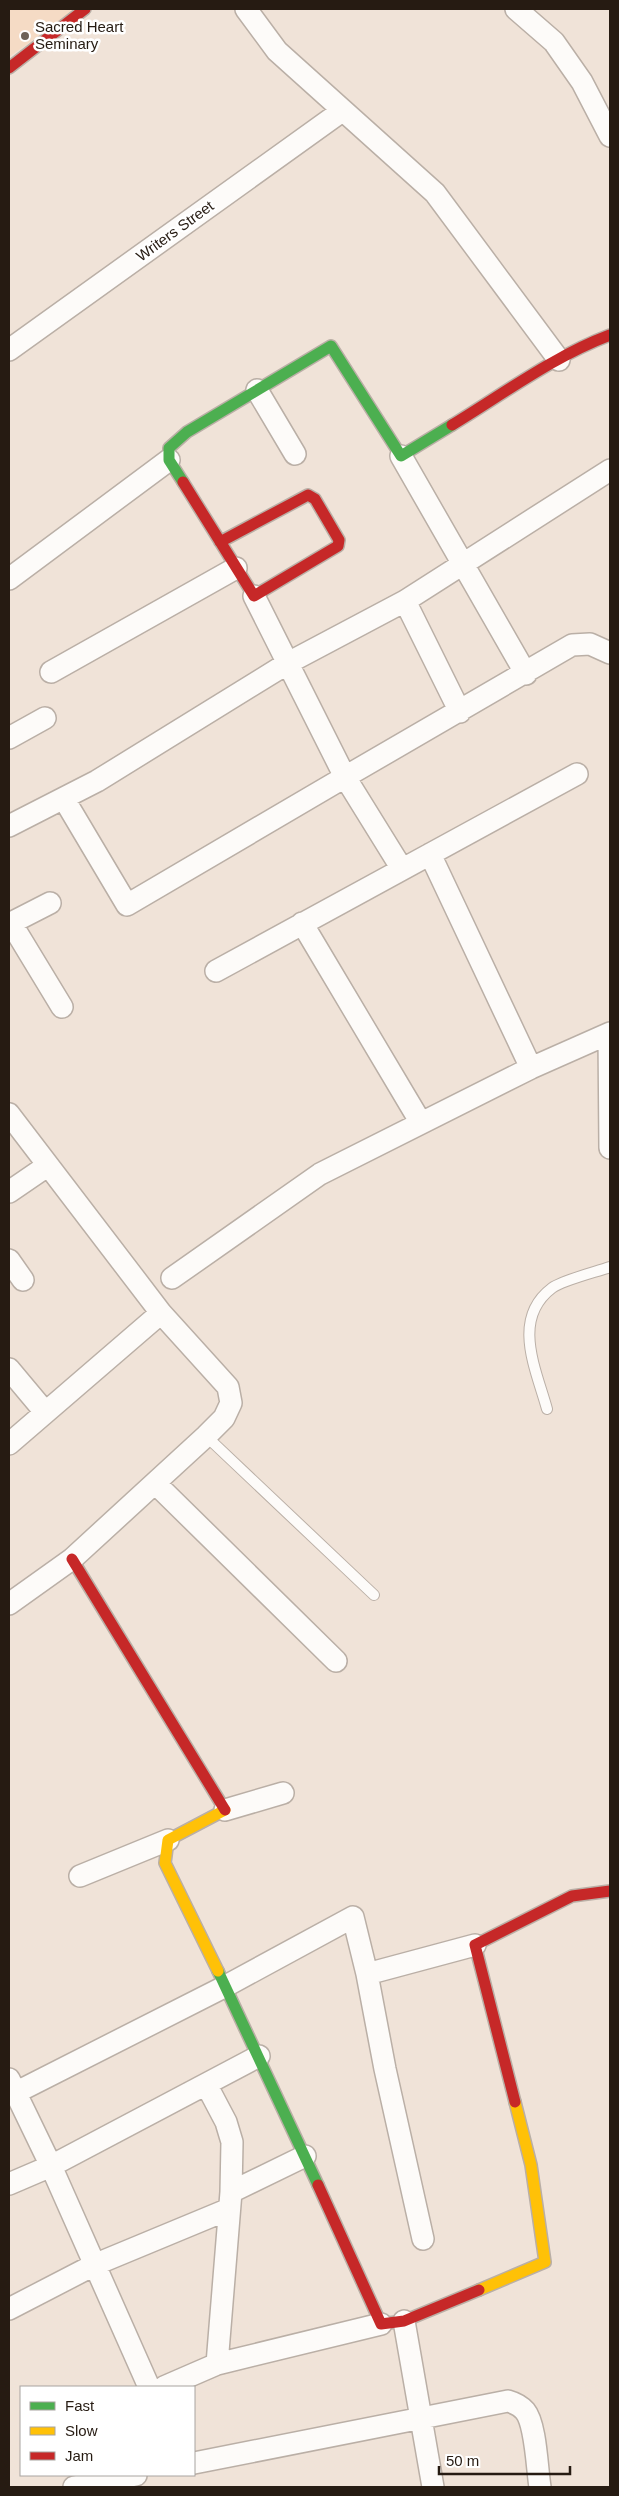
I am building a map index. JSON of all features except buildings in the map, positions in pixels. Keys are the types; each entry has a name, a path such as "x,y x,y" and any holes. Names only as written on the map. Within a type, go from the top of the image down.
{"street":[{"path":"9,68 85,9"},
{"path":"246,9 278,51 434,193 559,360"},
{"path":"516,9 554,42 582,82 610,136"},
{"name":"Writers Street","path":"9,350 342,111"},
{"path":"401,456 559,360 591,342 610,335"},
{"path":"402,869 345,777 254,596 169,460 169,448 187,432 331,346 401,456 526,674"},
{"path":"257,390 295,454"},
{"path":"9,578 169,460"},
{"path":"9,826 64,799 288,663 405,601 462,563 596,482 610,470"},
{"path":"220,542 305,496 315,499 339,540 338,546 254,596"},
{"path":"51,672 236,568"},
{"path":"405,601 460,712"},
{"path":"64,799 127,905 345,777 526,674 572,645 590,644 610,653"},
{"path":"9,738 45,718"},
{"path":"216,971 577,774"},
{"path":"430,854 531,1068"},
{"path":"50,903 10,924 62,1007"},
{"path":"302,923 421,1123"},
{"path":"172,1278 320,1174 531,1068 610,1034 610,1141"},
{"path":"9,1114 161,1313 228,1387 231,1403 224,1418 206,1436 72,1559 9,1604"},
{"path":"9,1192 47,1166"},
{"path":"9,1260 23,1280"},
{"path":"9,1444 161,1313"},
{"path":"9,1369 45,1412"},
{"path":"155,1483 336,1660"},
{"path":"72,1559 225,1810"},
{"path":"80,1876 168,1840 225,1810 283,1793"},
{"path":"168,1840 165,1864 259,2056 381,2324"},
{"path":"367,1974 475,1945 572,1896 610,1891"},
{"path":"148,2386 51,2166 12,2086 224,1987 353,1917 367,1974 385,2069 423,2239"},
{"path":"166,2386 217,2364 381,2324 404,2321 545,2262 530,2165 475,1945"},
{"path":"9,2184 51,2166 259,2056"},
{"path":"206,2084 226,2122 232,2142 230,2200 217,2364"},
{"path":"9,2309 94,2265 230,2200 305,2156"},
{"path":"404,2321 433,2487"},
{"path":"195,2463 508,2401 517,2404 526,2412 530,2422 540,2487"},
{"path":"70,2487 80,2476"},
{"path":"74,2487 131,2476"}],"lane":[{"path":"547,1409 528,1341 530,1321 538,1304 553,1287 610,1267"},
{"path":"206,1436 374,1595"}],"shaded area":[{"name":"Sacred Heart Seminary","path":"9,9 77,9 9,57"}],"traffic: fast":[{"path":"183,482 169,460 169,448 187,432 331,346 401,456 452,425"},
{"path":"218,1971 318,2185"}],"traffic: slow":[{"path":"218,1971 165,1863 168,1840 225,1810"},
{"path":"479,2290 545,2262 531,2165 515,2102"}],"traffic: jam":[{"path":"9,68 85,9"},
{"path":"452,425 529,376 569,354 610,335"},
{"path":"183,482 254,596 338,546 339,540 315,499 308,495 220,542"},
{"path":"72,1559 225,1810"},
{"path":"515,2102 475,1945 572,1896 610,1891"},
{"path":"318,2185 381,2324 404,2321 479,2290"}],"place":[{"name":"Sacred Heart Seminary","path":"25,36"}]}
